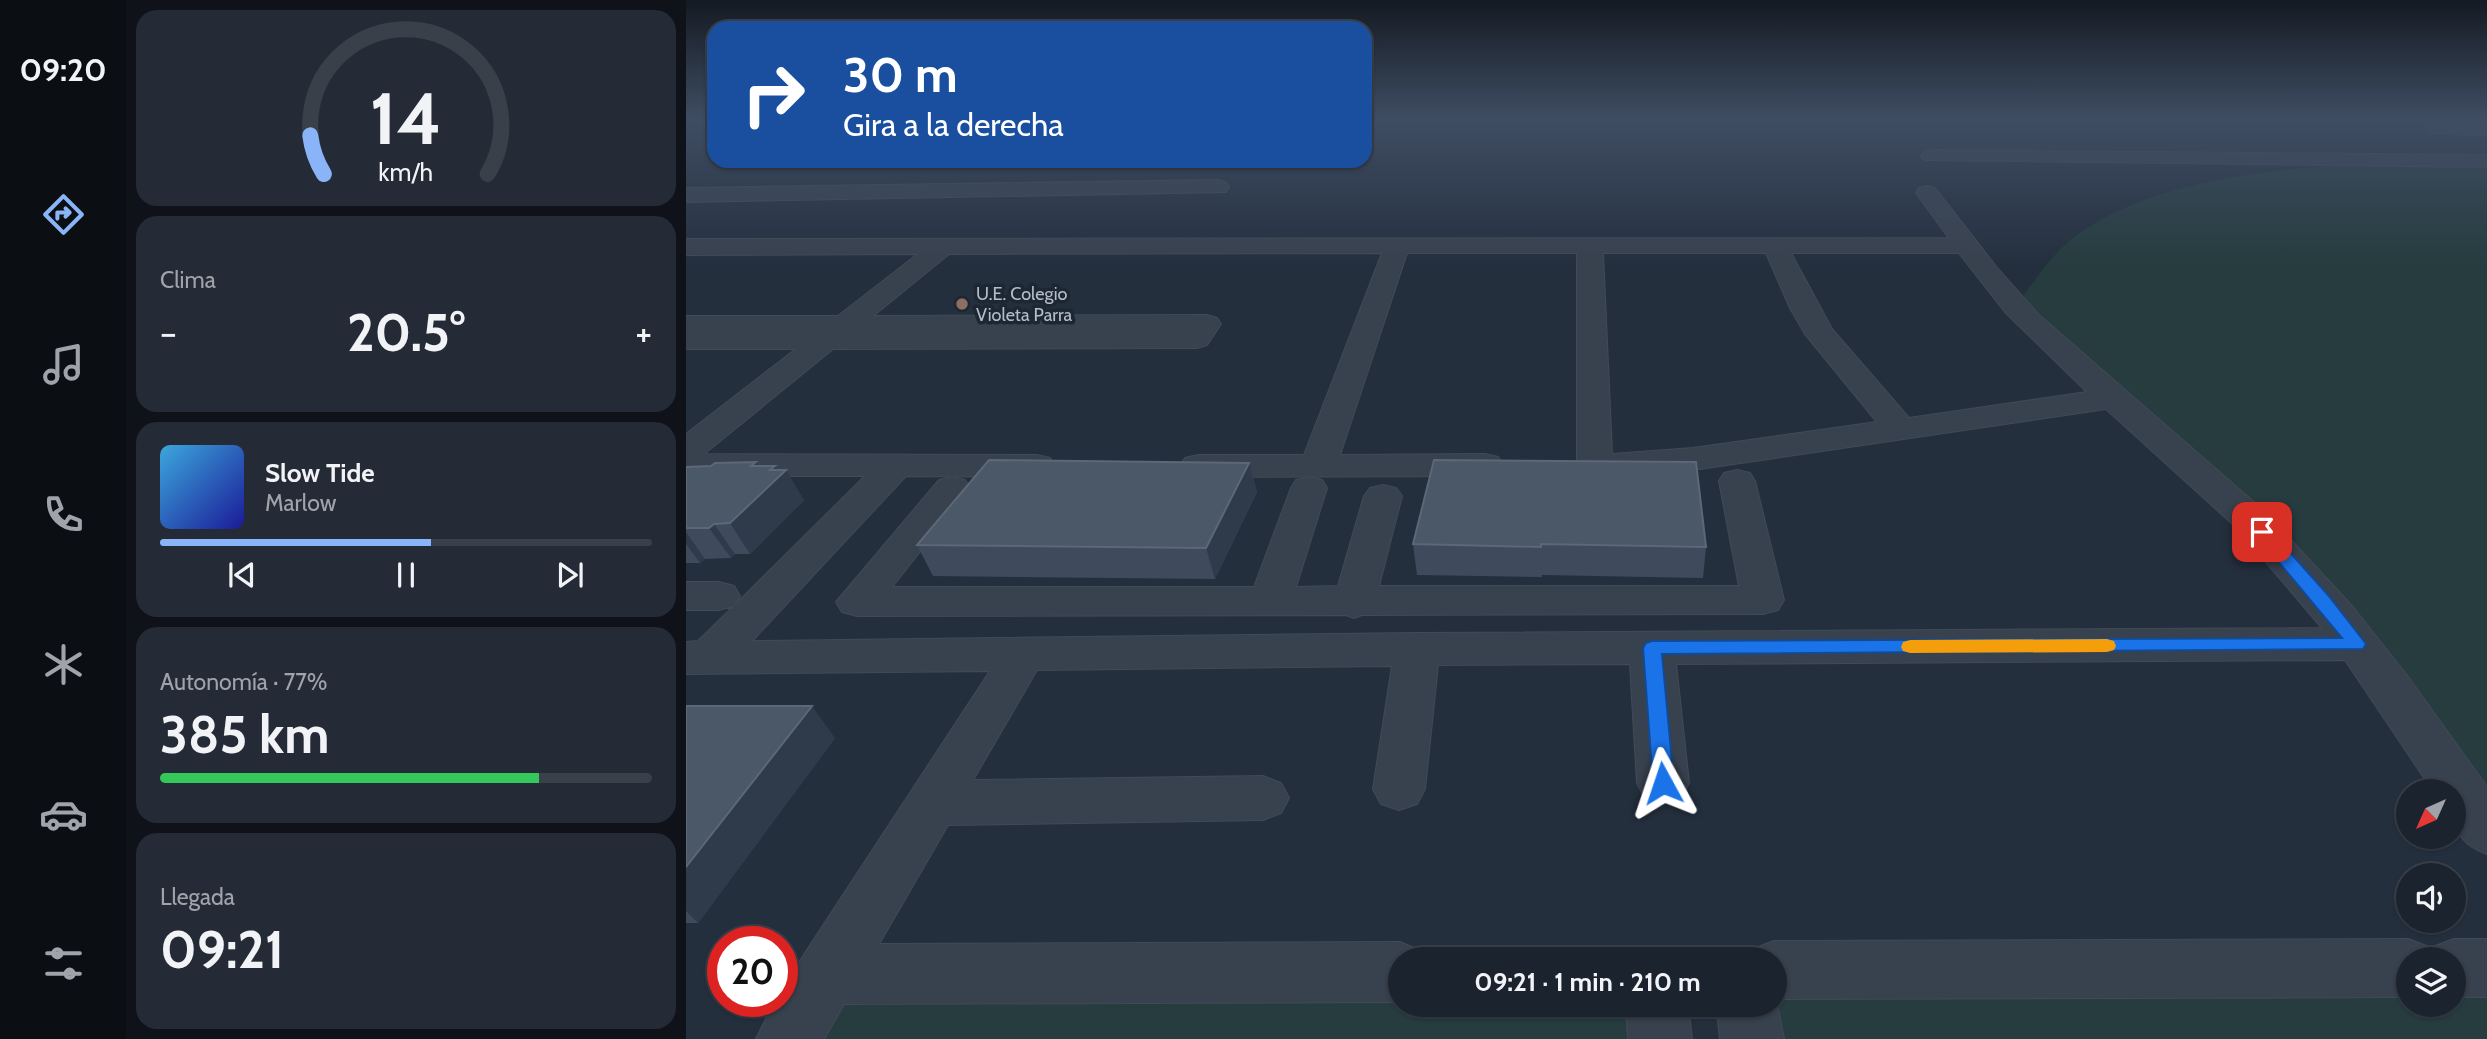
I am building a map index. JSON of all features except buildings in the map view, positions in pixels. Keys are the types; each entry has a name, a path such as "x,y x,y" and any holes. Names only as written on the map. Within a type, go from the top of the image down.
{"street":[{"path":"686,195 1218,187"},
{"path":"885,247 965,190"},
{"path":"1927,193 2028,320 2179,452 2262,532 2322,600 2443,762 2487,831"},
{"path":"1775,245 1804,308 1820,334 1900,429"},
{"path":"686,247 1968,245"},
{"path":"1274,651 1281,603 1314,477 1397,246"},
{"path":"1590,246 1581,464 1693,459 2116,398"},
{"path":"686,451 944,247"},
{"path":"686,325 836,332 1197,339 1207,324 836,332 686,340"},
{"path":"686,465 1074,466"},
{"path":"1169,466 1314,477 1512,465"},
{"path":"698,658 897,466"},
{"path":"952,488 857,603 1763,600 1738,481"},
{"path":"1354,603 1383,496"},
{"path":"698,658 1417,649 2357,644"},
{"path":"1652,648 1663,783"},
{"path":"1399,789 1417,649"},
{"path":"788,1039 1024,654"},
{"path":"932,803 1263,798"},
{"path":"1787,970 2396,968"},
{"path":"2466,968 2487,968"},
{"path":"827,974 1388,971"},
{"path":"1658,1017 1660,1039"},
{"path":"1749,1017 1752,1039"}],"green space":[{"path":"2292,169 2487,169 2487,831 2466,798 2466,779 2454,779 2357,644 2015,306 2052,258 2078,234 2121,210 2169,192 2221,179"},
{"path":"2396,968 2396,1017 2466,1017 2466,968 2487,968 2487,1039 1752,1039 1766,1017 1787,1017 1787,970"},
{"path":"1388,972 1388,1017 1658,1017 1660,1039 788,1039 827,974"}],"slow traffic":[{"path":"1910,647 2107,646"}],"place":[{"name":"U.E. Colegio Violeta Parra","path":"962,304"}],"route":[{"path":"1663,783 1652,648 2357,644 2262,532"}]}
